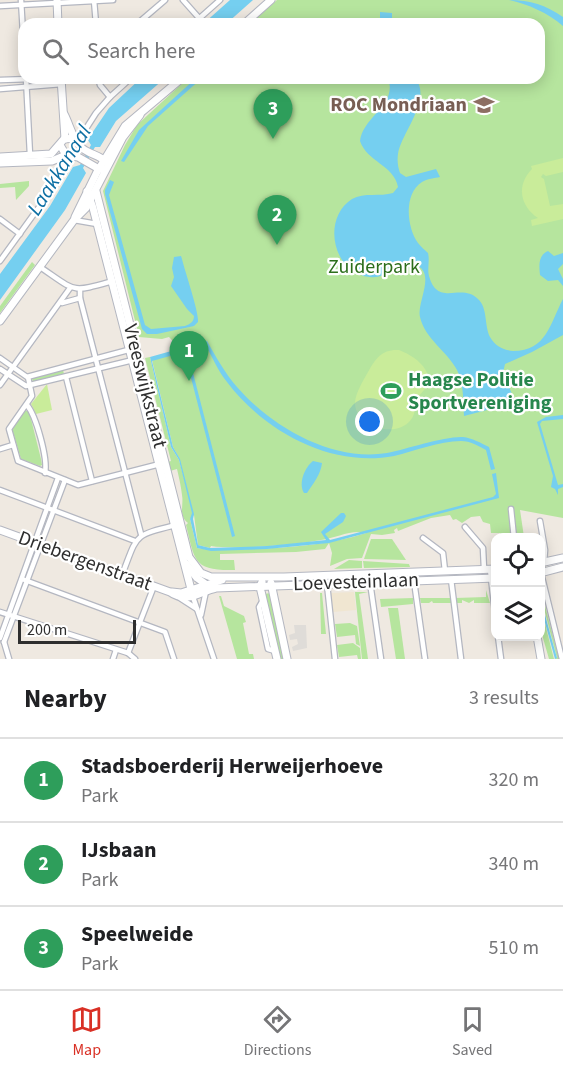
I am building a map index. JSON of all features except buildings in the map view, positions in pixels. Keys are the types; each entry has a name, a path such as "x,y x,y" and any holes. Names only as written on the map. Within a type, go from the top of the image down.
{"main road":[{"path":"251,18 271,0"},
{"path":"57,2 58,18"},
{"path":"0,157 51,154 60,145 65,139 61,84"},
{"path":"0,321 91,200 106,163 125,126 175,84"},
{"path":"64,114 77,141 106,163"},
{"path":"65,139 77,141"},
{"path":"60,145 70,156 99,169"},
{"path":"0,163 52,160 70,156"},
{"path":"74,220 99,169 106,163"},
{"name":"Vreeswijkstraat","path":"87,191 136,359 193,594"},
{"name":"Vreeswijkstraat","path":"96,191 115,281"},
{"name":"Vreeswijkstraat","path":"178,525 189,557 204,575 206,586"},
{"name":"Driebergenstraat","path":"0,530 170,592 180,598 226,577"},
{"path":"545,562 563,558"},
{"name":"Vreeswijkstraat","path":"185,561 190,571 206,586"},
{"path":"545,572 563,567"},
{"name":"Loevesteinlaan","path":"226,577 490,569"},
{"path":"204,575 226,577"},
{"path":"276,656 260,586 265,577 273,585 287,656"},
{"name":"Loevesteinlaan","path":"216,588 491,578"},
{"name":"Driebergenstraat","path":"206,586 216,588"},
{"name":"Driebergenstraat","path":"170,592 193,594"},
{"path":"538,641 543,659"}],"street":[{"path":"0,6 21,2 113,0"},
{"path":"144,18 165,0"},
{"path":"183,0 199,18 220,0"},
{"path":"94,1 95,18"},
{"path":"21,2 22,18"},
{"path":"0,80 18,79"},
{"path":"26,84 29,154"},
{"path":"0,89 26,88 44,84"},
{"path":"100,84 110,96"},
{"path":"77,141 110,96 124,84"},
{"path":"0,261 47,196 70,156"},
{"path":"0,219 20,234"},
{"path":"74,220 97,224"},
{"path":"40,267 70,288 80,290 115,281"},
{"path":"0,385 70,288"},
{"path":"80,290 80,298 141,534"},
{"path":"61,303 80,298"},
{"path":"28,377 133,349"},
{"path":"0,358 28,377 32,396 9,429 18,461 78,485 162,463"},
{"path":"0,369 22,386 30,386 136,359"},
{"path":"66,377 92,481"},
{"path":"27,405 32,412 46,464 45,472"},
{"path":"0,449 13,445"},
{"path":"38,544 46,508 58,478"},
{"path":"9,659 2,640 65,480"},
{"path":"0,490 135,541"},
{"path":"511,509 514,533"},
{"path":"540,520 542,533"},
{"path":"122,575 135,541 141,534 178,525"},
{"path":"465,527 482,544 490,569"},
{"name":"Loevesteinlaan","path":"423,538 443,554 445,571"},
{"path":"451,579 461,659"},
{"path":"24,580 166,633 174,659"},
{"path":"414,581 425,659"},
{"path":"370,582 381,659"},
{"path":"327,583 335,659"},
{"path":"128,653 154,586"},
{"name":"Vreeswijkstraat","path":"200,613 206,586"},
{"path":"544,587 562,659"},
{"name":"Vreeswijkstraat","path":"193,594 214,659"},
{"path":"180,598 200,613"},
{"path":"0,612 128,653 135,659"},
{"path":"499,641 501,659"},
{"path":"113,659 116,650"}],"shaded area":[{"path":"354,592 356,610 333,612 330,593"},
{"path":"294,625 306,625 307,648 293,651 292,647 298,644 297,639 290,640 289,635 295,633"}],"green space":[{"name":"Zuiderpark","path":"277,0 563,0 563,518 520,510 523,533 491,533 490,524 483,522 480,516 471,517 462,523 456,519 453,520 450,515 431,518 398,531 397,528 394,530 395,533 371,534 362,558 347,559 330,566 332,553 329,543 325,549 296,552 220,554 220,560 234,560 235,570 203,566 194,555 186,525 188,523 182,514 182,495 177,469 170,471 168,462 171,461 145,358 150,357 171,447 179,460 188,493 179,458 173,447 152,360 193,349 181,350 169,337 162,339 139,337 103,191 137,125 181,84 545,84 545,18 257,18","holes":["194,515 198,545 210,548 211,546 265,546 310,542 355,532 366,533 293,547 203,549 197,548 190,519"]},
{"path":"563,158 563,172 546,176 543,174 541,177 544,179 550,206 563,204 563,219 532,226 531,220 538,218 527,208 522,195 522,188 532,169 531,166"},
{"path":"29,181 29,186 16,200 15,187 0,188 0,184"},
{"path":"32,262 35,265 0,313 0,306"},
{"name":"Haagse Politie Sportvereniging","path":"399,350 421,363 428,376 428,383 417,397 413,396 411,399 415,401 414,414 408,423 398,428 375,427 357,413 355,402 357,394 377,359 388,351"},
{"path":"63,370 64,374 35,382 32,380 34,377"},
{"path":"47,384 52,410 36,414 31,404"},
{"path":"25,411 29,411 41,459 42,465 40,466 21,459 12,429"},
{"path":"371,539 392,539 406,560 364,559"},
{"path":"349,560 362,561 362,568 334,569"},
{"path":"363,561 409,564 410,567 364,568"},
{"path":"486,590 490,603 474,603 474,600 469,603 462,600 462,603 456,603 455,598 486,597"},
{"path":"355,592 368,592 359,594 368,659 362,659"},
{"path":"271,593 285,659 278,659 264,594"},
{"path":"320,593 322,593 326,634 321,634"},
{"path":"219,596 224,606 244,616 246,622 243,623 249,654 253,654 254,659 237,659"},
{"path":"413,598 413,604 381,607 380,599"},
{"path":"420,598 452,598 453,603 433,603 432,601 421,603"},
{"path":"545,606 559,659 554,659 557,658"},
{"path":"388,608 398,608 405,659 396,659"},
{"path":"350,623 357,626 360,646 356,644 355,635 337,637 335,624"},
{"path":"545,624 554,659 549,659 544,641"},
{"path":"353,643 360,648 361,659 358,659 357,655 339,657 337,645"}],"water":[{"path":"230,0 253,0 233,18 210,18"},
{"path":"509,0 531,2 550,9 563,17 563,26 538,10"},
{"path":"380,12 392,13 392,18 380,18"},
{"path":"135,84 158,84 116,121 100,147 95,147 83,168 86,173 65,210 0,300 0,274 50,206 73,167 80,165 91,145 88,140 90,136 109,108"},
{"path":"189,84 195,84 148,126 124,162 121,161 139,130"},
{"path":"389,84 419,84 420,86 418,106 398,154 400,173 406,177 436,169 440,177 424,181 416,187 409,203 411,229 414,237 428,253 428,273 433,285 438,291 444,293 471,294 478,299 483,307 488,332 494,343 513,351 524,350 540,341 546,334 563,299 563,335 505,364 503,373 514,403 464,416 462,386 457,370 426,332 420,317 425,278 418,266 408,263 381,276 370,277 357,274 340,256 334,232 342,208 357,197 393,193 398,187 391,173 368,154 360,141 362,132 388,96"},
{"path":"110,180 114,182 109,195 145,325 151,329 185,326 193,320 194,316 171,286 174,277 172,268 174,257 181,256 198,317 198,322 194,326 157,334 147,334 142,329 105,194"},
{"path":"548,251 554,256 563,253 563,264 558,269 563,279 563,286 558,280 548,281 540,275 541,258"},
{"path":"207,341 229,376 251,402 285,428 304,438 325,447 366,454 387,453 463,437 489,447 495,469 491,470 486,450 464,441 453,441 394,456 370,458 323,451 300,442 279,430 242,400 218,369 206,346 152,361 173,447 180,459 194,514 198,545 210,548 267,546 326,540 321,532 341,513 344,513 346,516 343,522 325,534 330,540 493,497 496,494 492,474 496,473 499,498 329,543 267,549 211,551 197,548 190,519 192,513 179,460 171,447 150,357"},
{"path":"192,369 235,536 232,537 189,370"},
{"path":"563,415 563,419 542,421 540,424 558,485 563,484 563,487 558,489 558,495 551,487 553,476 537,422 546,417"},
{"path":"313,461 322,463 321,467 312,486 307,493 304,493 303,476"},
{"path":"545,615 557,658 555,659 545,623"}],"place":[{"name":"ROC Mondriaan","path":"484,105"},
{"name":"Speelweide","path":"273,139"},
{"name":"IJsbaan","path":"277,245"},
{"name":"Stadsboerderij Herweijerhoeve","path":"189,381"},
{"name":"Haagse Politie Sportvereniging","path":"391,391"}],"water label":[{"name":"Laakkanaal","path":"59,170"}]}
